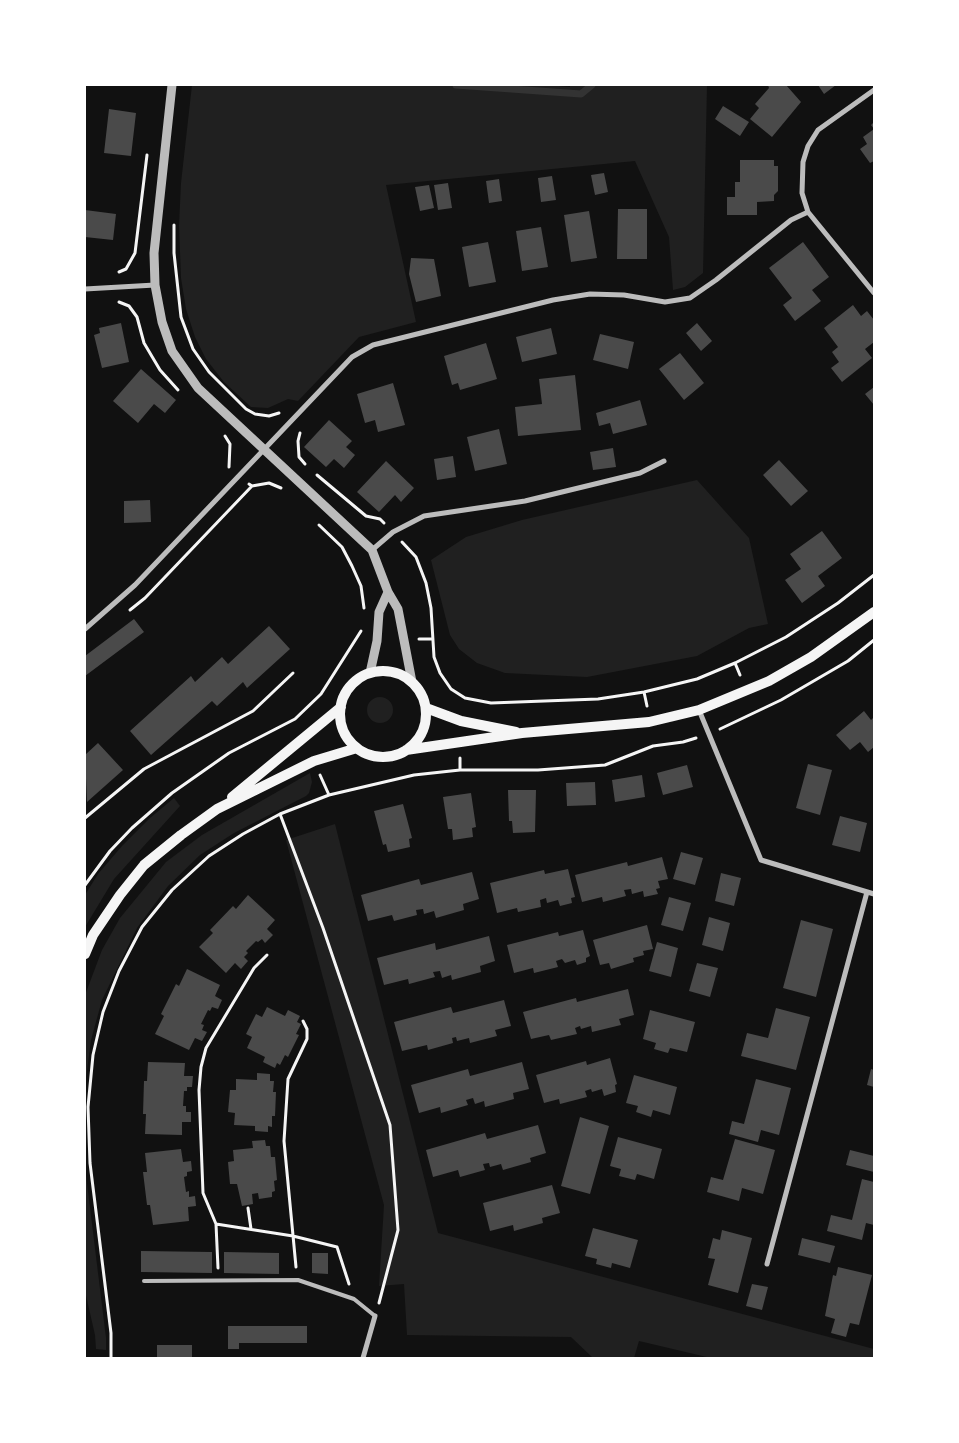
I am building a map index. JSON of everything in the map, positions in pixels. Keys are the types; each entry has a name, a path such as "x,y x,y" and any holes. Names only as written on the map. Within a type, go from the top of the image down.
{"main road":[{"path":"341,707 344,731 357,748 370,755 384,757 406,750 522,733 649,722 699,710 769,681 811,657 874,612"},
{"path":"85,954 93,935 144,865 217,809 341,707 352,685 370,673 390,672 412,682 420,691 426,708 423,730 416,742 406,750"},
{"path":"426,708 461,721 522,733"},
{"path":"217,809 314,761 357,748"}],"street":[{"path":"172,85 154,253 155,285 162,322 170,344 189,378 372,550 388,592 398,610 412,682"},
{"path":"874,90 818,130 808,146 803,162 802,193 808,212 874,294"},
{"path":"85,629 135,585 352,357 373,345 535,304 590,294 624,295 666,302 690,298 716,280 791,220 808,212"},
{"path":"85,289 155,285"},
{"path":"372,550 393,532 424,516 525,501 640,473 664,461"},
{"path":"370,673 377,641 379,612 388,592"},
{"path":"699,710 761,860 874,894"},
{"path":"767,1264 867,892"},
{"path":"364,1358 375,1316"}],"lane":[{"path":"144,1281 298,1280 354,1299 375,1316"}],"path":[{"path":"147,154 135,253 126,269 115,274 116,286 119,302 128,306 137,317 144,343 160,370 184,396"},
{"path":"174,224 174,253 181,317 193,349 209,372 246,409 255,414 269,416 282,411 301,430 298,441 299,457 306,466"},
{"path":"224,433 230,444 228,466 238,476 252,486 269,483 284,489"},
{"path":"314,472 366,516 380,519 416,557 421,568 431,608 434,657 440,673 451,688 465,698 492,703 598,699 644,692 697,679 735,663 793,632 838,603 874,575"},
{"path":"316,522 342,547 352,566 360,586 363,616"},
{"path":"85,885 110,851 132,828 172,793 229,753 296,719 321,694 342,664 361,632 362,624"},
{"path":"111,1358 111,1333 90,1163 88,1107 93,1055 103,1012 119,971 142,927 172,890 210,856 243,834 280,814 328,795 414,775 460,770 538,770 605,765 653,746 683,742 708,734 781,700 848,661 874,640"},
{"path":"85,818 144,769 253,711 293,673"},
{"path":"280,814 323,928 390,1125 398,1230 375,1316"},
{"path":"218,1281 216,1224 203,1193 199,1090 201,1067 206,1048 254,968 267,954"},
{"path":"298,1280 284,1141 288,1079 307,1039 307,1029 303,1021"},
{"path":"248,1208 251,1229"},
{"path":"216,1224 294,1236 337,1247 354,1299"}],"shaded area":[{"path":"192,85 547,85 570,87 570,85 707,85 703,273 685,287 673,290 669,237 635,161 386,185 416,322 359,337 298,401 288,399 268,408 251,407 224,382 206,359 195,337 186,309 181,278 179,226 181,183"},
{"path":"697,480 749,538 768,624 749,628 697,656 587,677 505,673 477,663 459,649 450,635 431,560 466,537 522,520"},
{"path":"380,697 389,701 393,710 389,719 380,723 371,719 367,710 371,701"},
{"path":"310,773 312,782 309,793 306,796 234,833 200,855 168,886 137,928 102,1000 91,1040 85,1086 85,995 102,950 120,918 166,862 202,835"},
{"path":"174,798 180,806 114,879 85,927 85,895 98,874 150,818"},
{"path":"335,824 438,1233 874,1349 874,1358 711,1358 639,1341 634,1358 593,1358 571,1337 407,1335 404,1284 379,1286 384,1205 286,840"},
{"path":"85,1167 106,1350 96,1349 95,1335 85,1291"}],"building":[{"path":"768,85 786,85 801,102 772,137 750,119 759,108 755,104 769,88"},
{"path":"818,85 836,85 824,94"},
{"path":"723,106 749,122 740,136 715,119"},
{"path":"109,109 136,113 131,156 104,153"},
{"path":"874,129 874,161 870,163 860,149 867,144 863,137"},
{"path":"740,160 774,160 774,166 778,166 778,191 774,195 774,201 757,202 757,215 727,215 727,197 735,197 735,182 740,182"},
{"path":"604,173 608,192 595,195 591,175"},
{"path":"552,176 556,200 541,202 538,178"},
{"path":"499,179 502,201 489,203 486,181"},
{"path":"448,183 452,208 438,210 434,185"},
{"path":"429,185 434,208 420,211 415,187"},
{"path":"618,209 647,209 647,259 617,259"},
{"path":"85,210 116,214 113,240 85,237"},
{"path":"589,211 597,258 571,262 564,215"},
{"path":"541,227 548,267 522,271 516,231"},
{"path":"488,242 496,282 469,287 462,247"},
{"path":"803,242 829,277 812,290 821,301 795,321 783,305 792,298 769,268"},
{"path":"411,258 434,259 441,296 416,302 409,274"},
{"path":"853,305 861,316 867,311 874,320 874,342 865,349 872,358 842,382 831,368 839,362 832,352 838,347 824,328"},
{"path":"121,323 129,362 102,368 94,335 100,333 99,328"},
{"path":"697,323 712,341 701,351 686,333"},
{"path":"551,328 557,354 522,362 516,337"},
{"path":"600,334 634,342 628,369 593,360"},
{"path":"486,343 497,379 460,390 458,383 452,385 444,356"},
{"path":"680,353 704,383 684,400 659,369"},
{"path":"141,369 176,400 165,413 154,404 138,423 113,401"},
{"path":"575,375 581,430 518,436 515,407 542,404 539,379"},
{"path":"393,383 405,425 378,432 375,420 365,423 357,394"},
{"path":"874,387 874,405 865,394"},
{"path":"640,400 647,425 613,434 610,423 599,426 596,413"},
{"path":"329,420 352,441 346,447 355,455 344,468 334,459 326,467 304,447"},
{"path":"499,429 507,464 475,471 467,437"},
{"path":"613,448 616,467 593,470 590,452"},
{"path":"453,456 456,477 437,480 434,459"},
{"path":"779,460 808,491 791,506 763,475"},
{"path":"386,461 414,488 401,502 395,495 379,512 357,492"},
{"path":"150,500 151,522 124,523 124,501"},
{"path":"822,531 842,558 818,576 825,586 802,603 785,580 801,569 790,554"},
{"path":"134,619 144,632 85,676 85,656"},
{"path":"269,626 290,649 247,688 243,682 217,706 212,701 151,755 130,731 191,676 195,682 222,657 228,664"},
{"path":"864,711 871,720 874,717 874,747 868,752 860,742 850,750 836,735"},
{"path":"98,743 123,770 87,802 85,755"},
{"path":"808,764 832,770 820,815 796,808"},
{"path":"687,765 693,787 663,795 657,773"},
{"path":"642,775 645,797 615,802 612,780"},
{"path":"595,782 596,805 567,806 566,783"},
{"path":"508,790 536,790 535,832 513,833 512,821 509,821"},
{"path":"471,793 476,827 472,828 473,837 453,840 452,829 448,829 443,797"},
{"path":"403,804 412,838 409,839 410,847 388,852 386,844 383,845 374,811"},
{"path":"840,816 867,823 860,852 832,845"},
{"path":"681,852 703,858 695,885 673,879"},
{"path":"662,857 668,879 658,881 660,888 656,889 658,894 644,897 643,891 632,894 631,889 624,890 626,896 603,902 602,897 582,902 575,875 627,862 628,866"},
{"path":"568,869 575,897 571,898 572,903 560,906 558,900 547,903 546,898 540,900 541,907 518,912 517,908 497,913 490,883 544,870 545,874"},
{"path":"472,872 479,899 463,904 464,910 436,918 434,911 424,914 423,909 416,910 417,915 394,921 392,915 368,921 361,895 419,879 421,885"},
{"path":"721,873 741,878 734,906 715,901"},
{"path":"248,895 275,920 267,929 273,935 265,943 262,939 258,942 256,941 246,951 248,953 244,957 248,961 241,969 235,963 226,973 199,947 213,933 210,930 233,906 236,909"},
{"path":"669,897 691,903 683,931 661,925"},
{"path":"709,917 730,923 723,951 702,945"},
{"path":"801,920 833,929 816,997 783,988"},
{"path":"647,925 653,949 643,951 644,955 633,958 634,962 611,969 609,963 600,965 593,940"},
{"path":"583,930 590,956 586,958 586,962 577,965 575,960 565,963 562,959 556,961 558,967 534,973 533,968 514,973 507,945 558,932 559,936"},
{"path":"489,936 495,961 480,966 481,972 452,980 451,975 442,978 440,971 433,972 435,977 409,984 408,979 384,985 377,958 435,943 436,950"},
{"path":"657,942 678,948 671,977 649,971"},
{"path":"697,963 718,968 710,997 689,991"},
{"path":"187,969 220,985 215,996 222,1000 218,1009 212,1007 210,1011 208,1010 201,1024 204,1025 202,1030 207,1032 202,1041 195,1038 189,1050 155,1034 164,1016 161,1014 176,984 179,986"},
{"path":"628,989 634,1015 619,1019 621,1025 592,1032 591,1026 581,1029 580,1026 575,1028 577,1034 551,1040 549,1035 531,1039 523,1012 576,998 577,1002"},
{"path":"504,1000 511,1026 495,1030 497,1036 470,1043 469,1038 457,1041 456,1037 452,1038 453,1043 428,1050 427,1045 402,1051 394,1022 451,1007 453,1013"},
{"path":"267,1007 285,1016 288,1010 300,1016 297,1022 301,1024 296,1034 299,1035 288,1057 285,1055 280,1065 277,1063 275,1068 263,1062 265,1057 247,1048 252,1037 246,1034 256,1014 262,1017"},
{"path":"776,1008 810,1017 796,1070 741,1056 747,1033 768,1038"},
{"path":"650,1010 695,1022 687,1052 670,1048 668,1053 654,1049 656,1043 643,1039"},
{"path":"610,1058 617,1084 615,1085 616,1092 604,1096 602,1089 592,1092 591,1089 585,1091 587,1097 560,1104 559,1099 544,1103 536,1075 586,1061 587,1065"},
{"path":"148,1062 185,1063 184,1076 193,1076 192,1087 187,1087 187,1091 184,1091 183,1106 186,1106 186,1112 191,1112 191,1122 182,1122 182,1135 145,1134 146,1114 143,1114 144,1081 147,1081"},
{"path":"522,1062 529,1089 513,1093 514,1099 485,1107 484,1101 475,1104 473,1098 466,1100 468,1105 441,1113 440,1107 419,1113 411,1085 468,1069 470,1076"},
{"path":"871,1069 874,1070 874,1087 867,1085"},
{"path":"257,1073 270,1074 270,1081 274,1081 273,1092 276,1092 275,1116 272,1116 272,1127 268,1126 268,1132 255,1131 255,1126 234,1125 235,1113 228,1112 230,1090 236,1090 236,1079 257,1080"},
{"path":"634,1075 677,1087 670,1115 653,1110 651,1117 636,1112 638,1106 626,1103"},
{"path":"756,1079 791,1088 779,1135 761,1130 758,1142 729,1134 732,1121 744,1124"},
{"path":"580,1117 609,1126 590,1194 561,1186"},
{"path":"538,1125 546,1153 530,1158 531,1162 503,1170 501,1164 490,1167 489,1163 483,1164 485,1170 460,1177 458,1170 433,1177 426,1150 485,1133 487,1139"},
{"path":"618,1137 662,1149 654,1179 637,1174 635,1180 619,1176 621,1169 610,1166"},
{"path":"735,1139 775,1150 763,1194 742,1188 739,1201 707,1192 711,1177 723,1180"},
{"path":"265,1140 266,1146 270,1146 271,1157 275,1157 277,1180 274,1181 275,1191 272,1192 272,1197 259,1199 258,1193 252,1194 253,1204 242,1206 237,1184 230,1184 228,1162 234,1161 233,1150 253,1148 252,1141"},
{"path":"181,1149 183,1162 191,1161 192,1171 187,1172 187,1176 184,1177 186,1192 189,1191 189,1197 195,1196 196,1206 188,1207 189,1221 153,1225 150,1205 147,1205 143,1172 147,1172 145,1153"},
{"path":"850,1150 874,1156 874,1172 846,1165"},
{"path":"862,1179 874,1182 874,1225 866,1223 862,1240 827,1231 831,1215 852,1220"},
{"path":"552,1185 560,1213 542,1218 543,1223 514,1231 513,1225 490,1231 483,1203"},
{"path":"593,1228 638,1240 630,1268 612,1263 611,1268 596,1264 597,1259 585,1256"},
{"path":"722,1230 752,1238 738,1293 708,1285 715,1259 708,1258 713,1238 720,1240"},
{"path":"802,1238 835,1246 830,1263 798,1255"},
{"path":"141,1251 212,1252 212,1273 141,1272"},
{"path":"224,1252 279,1253 279,1274 224,1273"},
{"path":"312,1253 328,1253 328,1274 312,1273"},
{"path":"838,1267 872,1275 859,1325 850,1323 846,1337 831,1333 835,1319 825,1316 833,1275 836,1276"},
{"path":"752,1284 768,1287 762,1310 746,1306"},
{"path":"228,1326 307,1326 307,1343 239,1343 239,1349 228,1349"},
{"path":"157,1345 192,1345 192,1358 157,1358"}],"waterway":[{"path":"456,85 581,94 592,85"}]}
